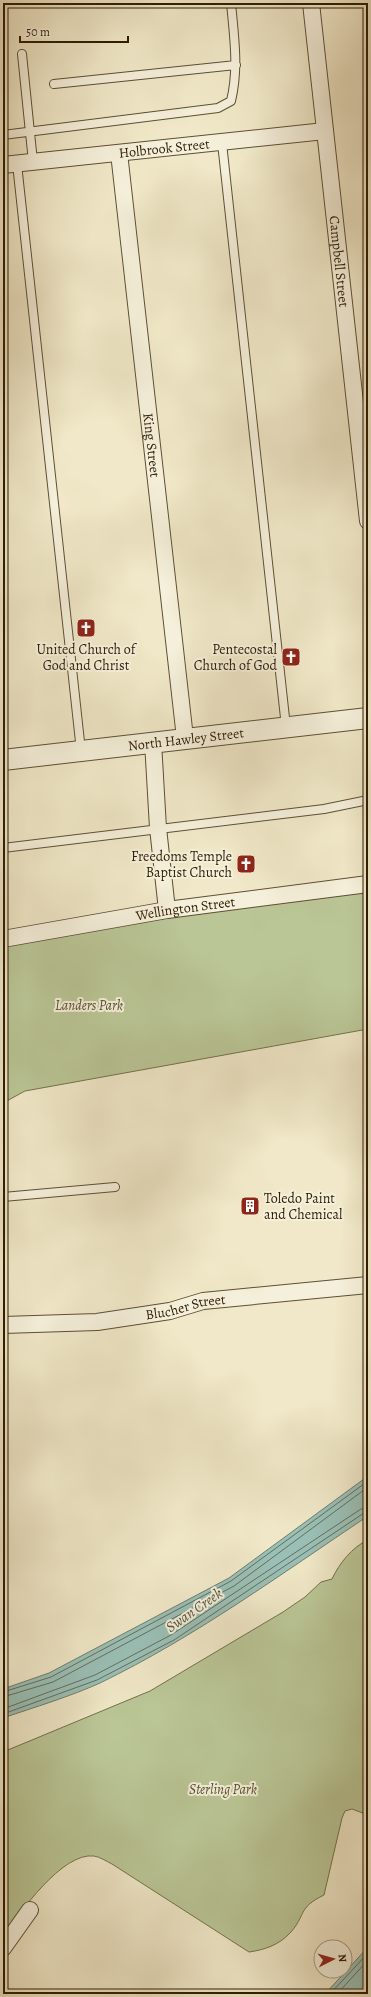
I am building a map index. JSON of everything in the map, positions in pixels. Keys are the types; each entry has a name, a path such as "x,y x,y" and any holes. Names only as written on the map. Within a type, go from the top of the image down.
{"street":[{"name":"Campbell Street","path":"311,3 368,521"},
{"name":"Holbrook Street","path":"18,164 326,131"},
{"name":"King Street","path":"119,153 185,738"},
{"name":"North Hawley Street","path":"3,760 368,718"},
{"path":"153,742 158,828 167,910"},
{"name":"Wellington Street","path":"3,939 167,910 368,884"},
{"name":"Blucher Street","path":"3,1325 97,1322 170,1311 204,1301 368,1285"},
{"path":"3,1948 30,1910"}],"lane":[{"path":"3,136 218,108 231,101 235,82 236,65 231,3"},
{"path":"22,54 30,133 18,164 81,751"},
{"path":"54,84 236,65"},
{"path":"222,142 286,728"},
{"path":"3,848 324,809 368,800"},
{"path":"3,1197 114,1187"}],"green space":[{"name":"Landers Park","path":"368,891 368,1029 25,1091 3,1103 3,946 179,916"},
{"name":"Sterling Park","path":"368,1540 368,1815 352,1809 345,1811 342,1818 324,1895 315,1900 306,1908 290,1933 281,1941 271,1946 249,1952 112,1864 94,1856 82,1857 56,1873 20,1913 3,1936 3,1752 150,1691 283,1612 305,1597 321,1582 332,1579 338,1568 351,1551"}],"water":[{"name":"Swan Creek","path":"368,1476 368,1516 237,1604 170,1646 100,1683 3,1718 3,1689 49,1673 229,1578"},
{"path":"368,1947 368,1994 325,1994 339,1979 353,1979 353,1963"}],"place":[{"name":"United Church of God and Christ","path":"86,628"},
{"name":"Pentecostal Church of God","path":"291,657"},
{"name":"Freedoms Temple Baptist Church","path":"246,864"},
{"name":"Toledo Paint and Chemical","path":"250,1206"}]}
